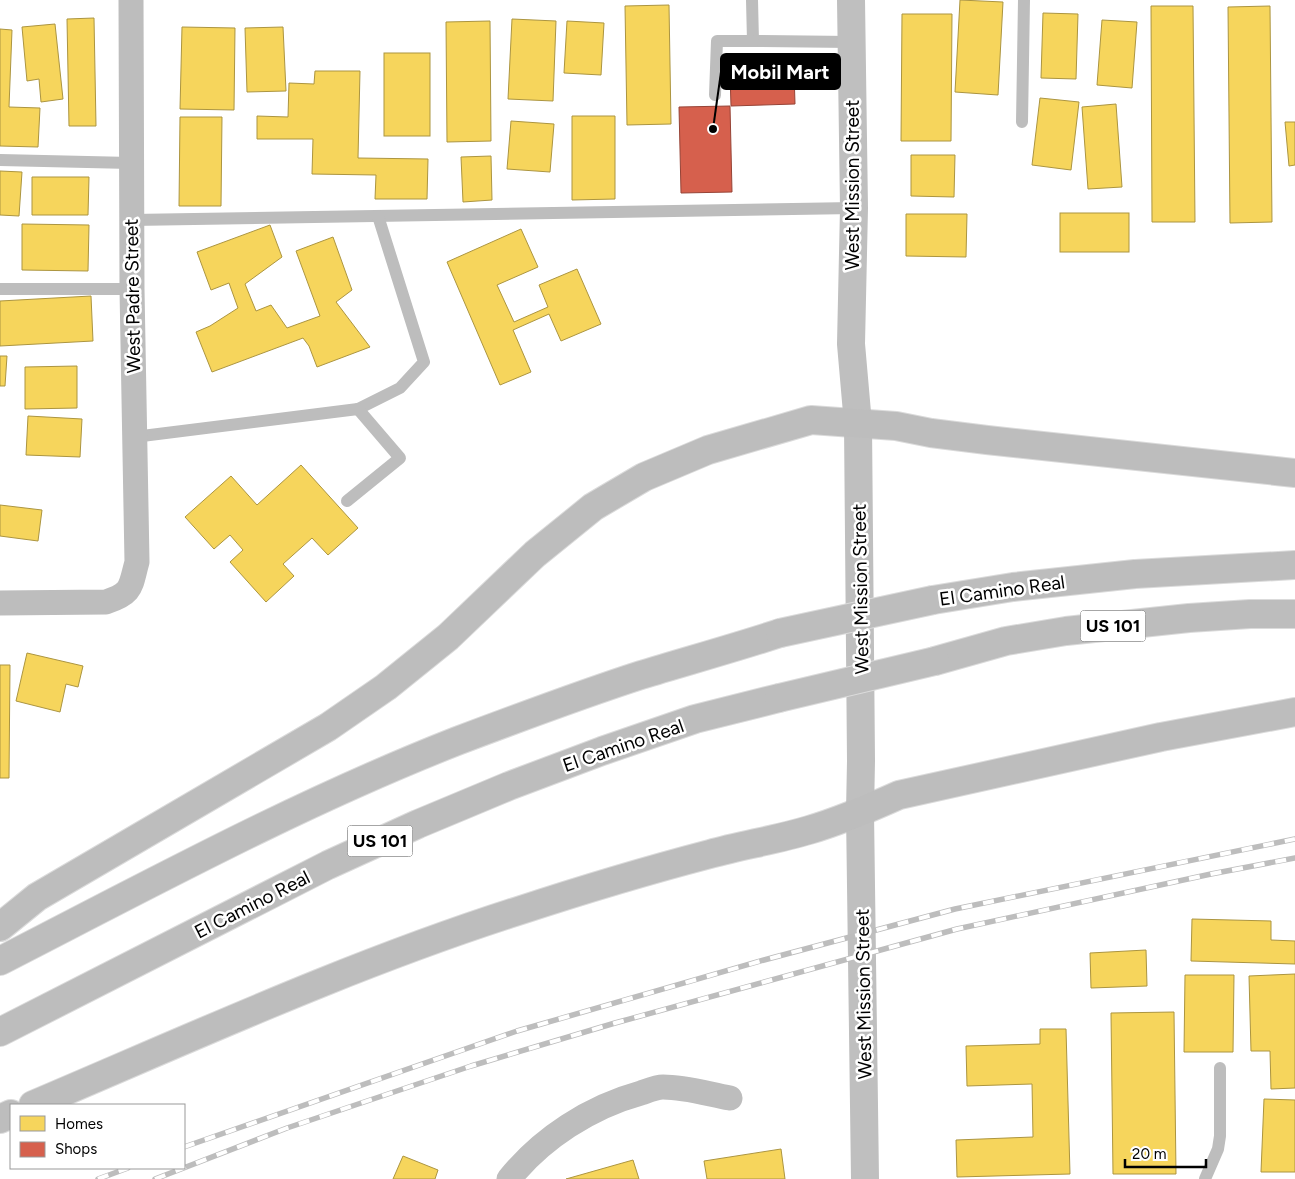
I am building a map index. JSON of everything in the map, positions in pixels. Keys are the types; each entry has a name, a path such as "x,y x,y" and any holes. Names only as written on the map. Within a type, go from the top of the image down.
{"highway":[{"path":"0,927 38,897 328,727 386,687 448,637 535,554 593,506 644,476 708,450 811,420 896,426 931,433 987,440 1295,473"},
{"name":"El Camino Real","path":"0,961 266,825 364,780 548,707 780,633 933,600 1013,587 1135,574 1295,565"},
{"name":"El Camino Real","path":"0,1032 311,874 418,824 509,786 602,751 695,720 935,661 1006,641 1066,631 1189,618 1250,614 1295,614"},
{"path":"35,1104 327,980 516,911 710,854 809,830 860,812 899,795 1161,737 1295,712"}],"main road":[{"name":"West Mission Street","path":"851,0 854,208 851,344 858,424 860,812 865,1179"}],"street":[{"name":"West Padre Street","path":"0,603 106,602 121,597 128,591 137,562 132,288 130,0"},
{"path":"509,1179 523,1161 544,1142 588,1114 622,1098 661,1087 687,1089 730,1098"}],"lane":[{"path":"752,0 753,41"},
{"path":"1022,122 1024,0"},
{"path":"715,94 717,41 852,42"},
{"path":"0,160 131,163"},
{"path":"132,220 854,208"},
{"path":"134,437 358,409 400,388 424,362 378,216"},
{"path":"0,289 132,288"},
{"path":"348,501 400,458 358,409"},
{"path":"1205,1179 1218,1149 1220,1136 1220,1068"}],"building: Homes":[{"path":"960,0 1003,2 998,95 955,92"},
{"path":"669,5 671,124 627,125 625,6"},
{"path":"1151,6 1193,6 1195,222 1152,222"},
{"path":"1270,6 1272,222 1230,223 1228,7"},
{"path":"1043,13 1078,14 1076,79 1041,78"},
{"path":"902,14 952,14 951,141 901,141"},
{"path":"94,18 96,126 69,126 67,19"},
{"path":"512,19 556,21 553,101 508,99"},
{"path":"1102,20 1137,22 1132,88 1097,85"},
{"path":"490,21 491,141 447,142 446,22"},
{"path":"567,21 604,23 601,75 564,73"},
{"path":"55,24 63,99 41,102 39,79 27,81 22,27"},
{"path":"182,27 235,28 234,110 180,109"},
{"path":"283,27 286,91 247,92 245,28"},
{"path":"0,29 12,30 9,107 40,108 38,147 0,146"},
{"path":"384,53 430,53 430,136 384,136"},
{"path":"315,71 360,71 358,158 428,159 427,199 375,199 376,175 312,174 313,139 257,139 257,116 288,117 289,83 314,84"},
{"path":"1040,98 1079,102 1071,170 1032,165"},
{"path":"1116,104 1122,187 1088,189 1082,107"},
{"path":"572,116 615,116 615,199 572,200"},
{"path":"180,117 222,117 221,206 179,206"},
{"path":"511,121 554,124 550,172 507,169"},
{"path":"1285,122 1295,122 1295,165 1289,166"},
{"path":"911,155 955,155 954,197 911,196"},
{"path":"491,156 492,200 463,202 461,157"},
{"path":"0,171 22,172 19,216 0,215"},
{"path":"32,177 89,177 88,215 32,215"},
{"path":"1060,213 1129,213 1129,252 1060,252"},
{"path":"906,214 967,214 966,257 906,256"},
{"path":"22,224 89,225 88,271 22,270"},
{"path":"270,225 282,257 245,284 256,311 271,305 287,328 320,316 296,251 333,237 352,290 336,302 370,347 317,367 309,346 303,338 212,372 196,332 210,326 238,308 229,283 211,290 197,252"},
{"path":"521,229 538,267 497,285 514,322 548,307 539,285 577,269 601,324 561,341 549,314 513,330 531,372 500,385 447,262"},
{"path":"91,296 93,341 0,346 0,301"},
{"path":"0,356 7,356 5,386 0,386"},
{"path":"77,366 77,408 25,409 25,367"},
{"path":"28,416 82,419 80,457 26,455"},
{"path":"301,465 358,528 328,555 312,538 283,564 294,576 266,602 230,562 243,550 230,535 214,549 185,517 231,476 257,505"},
{"path":"0,505 42,510 38,541 0,536"},
{"path":"27,653 83,666 78,687 66,684 60,712 16,701"},
{"path":"0,665 10,665 9,778 0,778"},
{"path":"1192,919 1271,921 1271,940 1295,941 1295,964 1191,961"},
{"path":"1146,950 1147,986 1091,988 1090,953"},
{"path":"1295,974 1295,1088 1271,1089 1270,1051 1251,1051 1249,976"},
{"path":"1185,975 1234,975 1233,1052 1184,1052"},
{"path":"1174,1012 1176,1174 1113,1174 1111,1013"},
{"path":"1040,1029 1066,1029 1070,1174 957,1177 956,1140 1033,1137 1032,1084 967,1086 966,1046 1040,1044"},
{"path":"1264,1099 1295,1100 1295,1172 1261,1172"},
{"path":"781,1149 785,1179 707,1179 704,1161"},
{"path":"403,1156 438,1170 435,1179 393,1179"},
{"path":"633,1160 639,1179 566,1179"}],"building: Shops":[{"path":"794,72 795,104 731,106 730,74"},
{"path":"730,106 732,192 681,193 679,107"}],"railway":[{"path":"185,1147 517,1031 764,960 955,909 1295,839"},
{"path":"185,1167 287,1128 471,1066 615,1023 957,929 1211,874 1295,858"},
{"path":"98,1179 125,1169"},
{"path":"155,1179 181,1169"}],"place":[{"name":"Mobil Mart","path":"713,129"}]}
